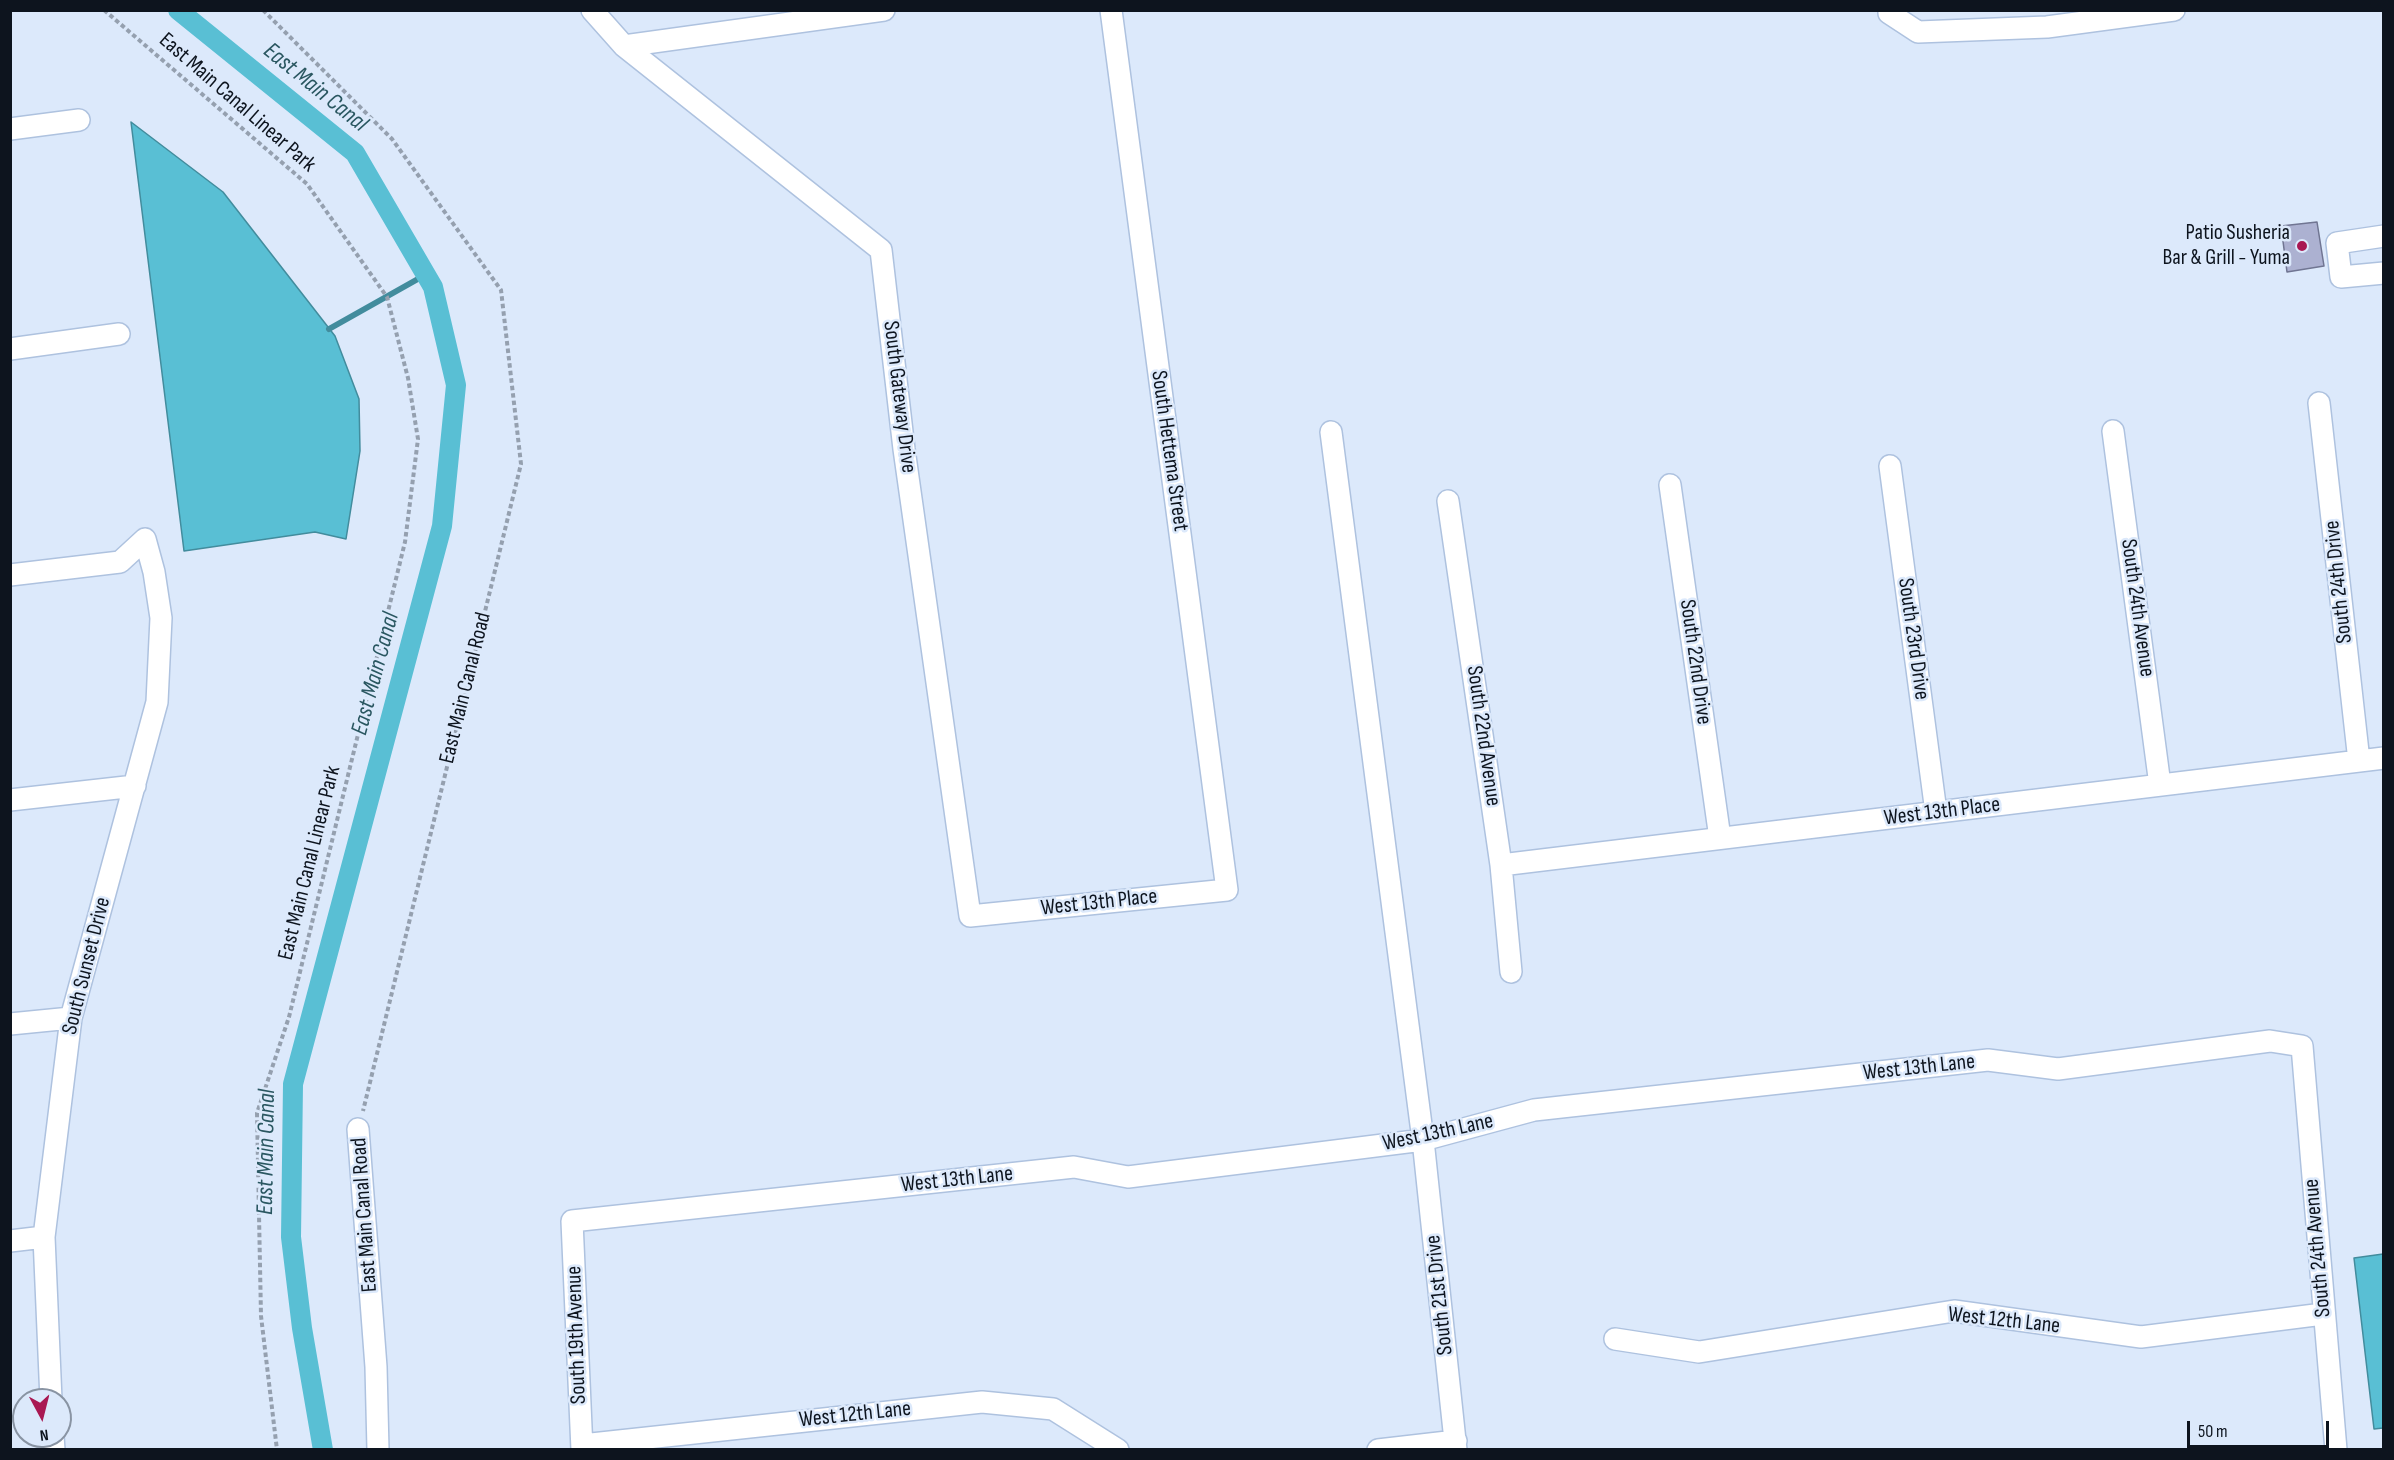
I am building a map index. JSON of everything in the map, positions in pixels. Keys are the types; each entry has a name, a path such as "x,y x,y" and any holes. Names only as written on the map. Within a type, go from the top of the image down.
{"street":[{"name":"South Gateway Drive","path":"592,10 624,46 881,250 904,449 970,916"},
{"path":"624,46 884,10"},
{"name":"South Hettema Street","path":"1111,10 1227,891"},
{"path":"1889,10 1889,13 1918,32 2046,27 2174,10"},
{"path":"10,129 79,120"},
{"path":"2384,236 2337,243 2341,277 2384,273"},
{"path":"10,349 119,334"},
{"name":"South 24th Drive","path":"2319,403 2359,761"},
{"name":"South 24th Avenue","path":"2114,431 2160,785"},
{"name":"South 21st Drive","path":"1330,432 1423,1140 1456,1445"},
{"name":"South 23rd Drive","path":"1890,465 1936,812"},
{"name":"South 22nd Drive","path":"1670,485 1720,838"},
{"name":"South 22nd Avenue","path":"1448,501 1502,864 1511,972"},
{"name":"South Sunset Drive","path":"10,575 120,562 145,539 154,572 161,618 157,702 71,1018 44,1237 50,1388"},
{"name":"West 13th Place","path":"1502,864 2384,759"},
{"path":"10,800 135,786"},
{"name":"West 13th Place","path":"970,916 1227,891"},
{"path":"10,1024 71,1018"},
{"name":"West 13th Lane","path":"572,1221 1074,1167 1128,1177 1423,1140 1534,1110 1988,1060 2058,1070 2270,1041 2302,1046"},
{"name":"South 24th Avenue","path":"2302,1046 2336,1449"},
{"name":"East Main Canal Road","path":"358,1129 376,1367 378,1449"},
{"name":"South 19th Avenue","path":"572,1221 582,1447"},
{"path":"10,1241 44,1237"},
{"name":"West 12th Lane","path":"1615,1339 1699,1352 1954,1311 2141,1337 2323,1314"},
{"name":"West 12th Lane","path":"582,1447 982,1402 1053,1409 1118,1449"},
{"path":"1378,1449 1456,1445"}],"path":[{"name":"East Main Canal Linear Park","path":"104,10 307,184 387,297 408,378 417,439 405,542 289,1017 257,1113 261,1316 278,1449"},
{"name":"East Main Canal Road","path":"263,10 392,139 501,290 521,464 358,1129"}],"water":[{"path":"131,122 223,192 335,336 359,399 360,451 346,539 315,532 184,551"},
{"path":"2383,1254 2383,1428 2374,1429 2354,1258"}],"building":[{"path":"2317,222 2324,266 2287,272 2281,226"}],"waterway":[{"name":"East Main Canal","path":"178,10 355,153 433,287 456,385 442,526 293,1084 291,1237 302,1328 323,1450"},
{"path":"329,329 425,275"}],"place":[{"name":"Patio Susheria Bar & Grill - Yuma","path":"2302,246"}]}
